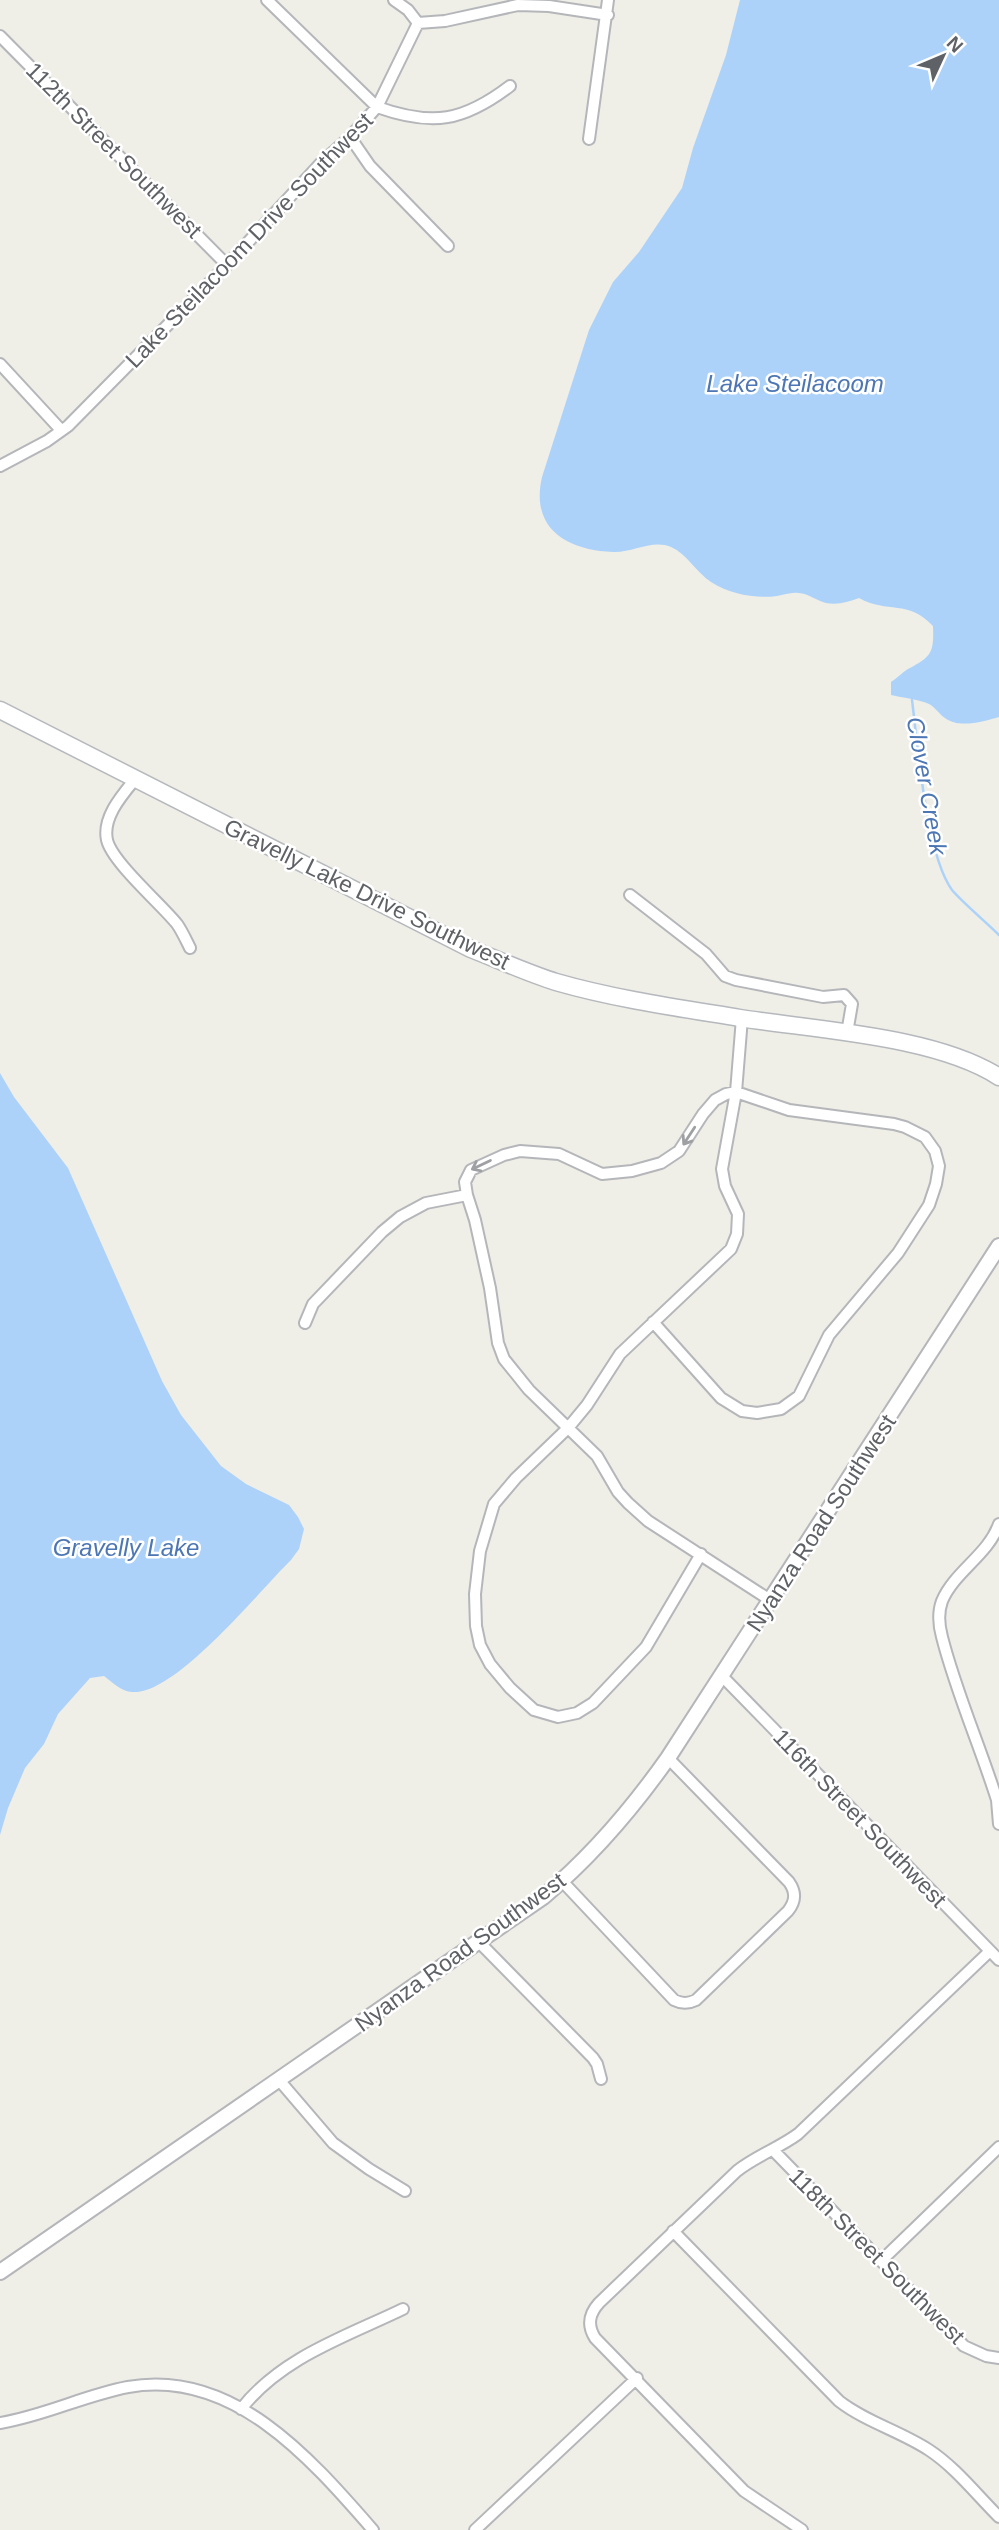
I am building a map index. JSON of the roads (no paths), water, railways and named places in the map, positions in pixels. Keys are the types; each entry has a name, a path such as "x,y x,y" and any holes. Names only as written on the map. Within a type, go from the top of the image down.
{"main road":[{"name":"Gravelly Lake Drive Southwest","path":"0,710 471,949 519,968 581,988 742,1018 847,1033 948,1054 970,1061 999,1077"}],"street":[{"name":"Lake Steilacoom Drive Southwest","path":"0,467 47,441 93,401 228,265 321,163 350,137 377,107 267,0"},
{"path":"394,0 408,10 418,23"},
{"path":"589,139 608,0"},
{"path":"418,23 445,21 518,5 549,6 608,15"},
{"path":"418,23 377,107 395,113 451,118 476,109 510,86"},
{"name":"112th Street Southwest","path":"0,36 228,265"},
{"path":"350,137 370,166 448,246"},
{"path":"0,364 61,430"},
{"path":"136,778 116,805 107,827 107,840 118,858 177,924 191,948"},
{"path":"630,895 706,954 725,975 736,980 823,997 844,995 852,1004 847,1033"},
{"path":"701,1555 639,1655 593,1703 570,1716 541,1713 521,1700 490,1664 478,1638 475,1594 480,1551 494,1504 516,1478 568,1428 587,1405 614,1360 731,1249 737,1234 738,1214 725,1186 722,1169 736,1092 742,1018"},
{"path":"653,1322 721,1398 742,1411 757,1413 781,1409 803,1390 829,1335 898,1253 924,1215 936,1184 939,1166 933,1146 925,1137 905,1127 789,1110 736,1092 715,1100 679,1151 660,1163 632,1171 602,1174 558,1154 520,1151 471,1170 465,1182 490,1288 498,1343 504,1359 530,1390 597,1456 618,1492 628,1503 648,1521 771,1600"},
{"path":"305,1323 313,1304 382,1232 400,1217 426,1203 467,1195"},
{"name":"Nyanza Road Southwest","path":"0,2272 543,1897 562,1881 615,1826 668,1758 999,1246"},
{"path":"999,1524 985,1549 949,1588 940,1607 942,1637 994,1790 999,1824"},
{"name":"116th Street Southwest","path":"722,1676 999,1960"},
{"path":"562,1881 674,2000 687,2004 696,2000 788,1911 792,1906 794,1893 789,1882 668,1758"},
{"path":"478,1941 593,2058 601,2079"},
{"path":"802,2530 744,2491 637,2378 595,2338 591,2331 590,2316 599,2303 737,2171 798,2134 990,1951"},
{"path":"279,2080 333,2143 405,2191"},
{"path":"882,2260 999,2147"},
{"name":"118th Street Southwest","path":"773,2150 964,2346 986,2356 999,2358"},
{"path":"673,2231 839,2401 857,2414 930,2450 953,2469 999,2516"},
{"path":"242,2409 264,2384 307,2353 402,2309"},
{"path":"475,2530 637,2378"},
{"path":"0,2423 125,2388 163,2383 190,2387 242,2409 271,2427 308,2459 373,2530"}],"water":[{"name":"Lake Steilacoom","path":"740,0 999,0 999,717 972,723 957,723 945,718 929,704 891,695 891,682 923,660 932,648 933,626 915,612 869,603 859,598 833,604 801,593 760,597 743,595 711,582 671,547 649,545 613,552 581,547 556,533 547,523 542,510 542,477 589,330 613,282 639,252 682,188 693,148 726,55"},
{"name":"Gravelly Lake","path":"0,1073 14,1097 68,1168 162,1381 181,1415 221,1466 246,1484 289,1505 304,1529 299,1549 291,1560 216,1639 171,1677 150,1689 132,1692 121,1689 104,1676 90,1678 58,1714 44,1744 25,1768 0,1835"}],"waterway":[{"name":"Clover Creek","path":"912,700 925,799 943,873 956,895 999,935"}]}
